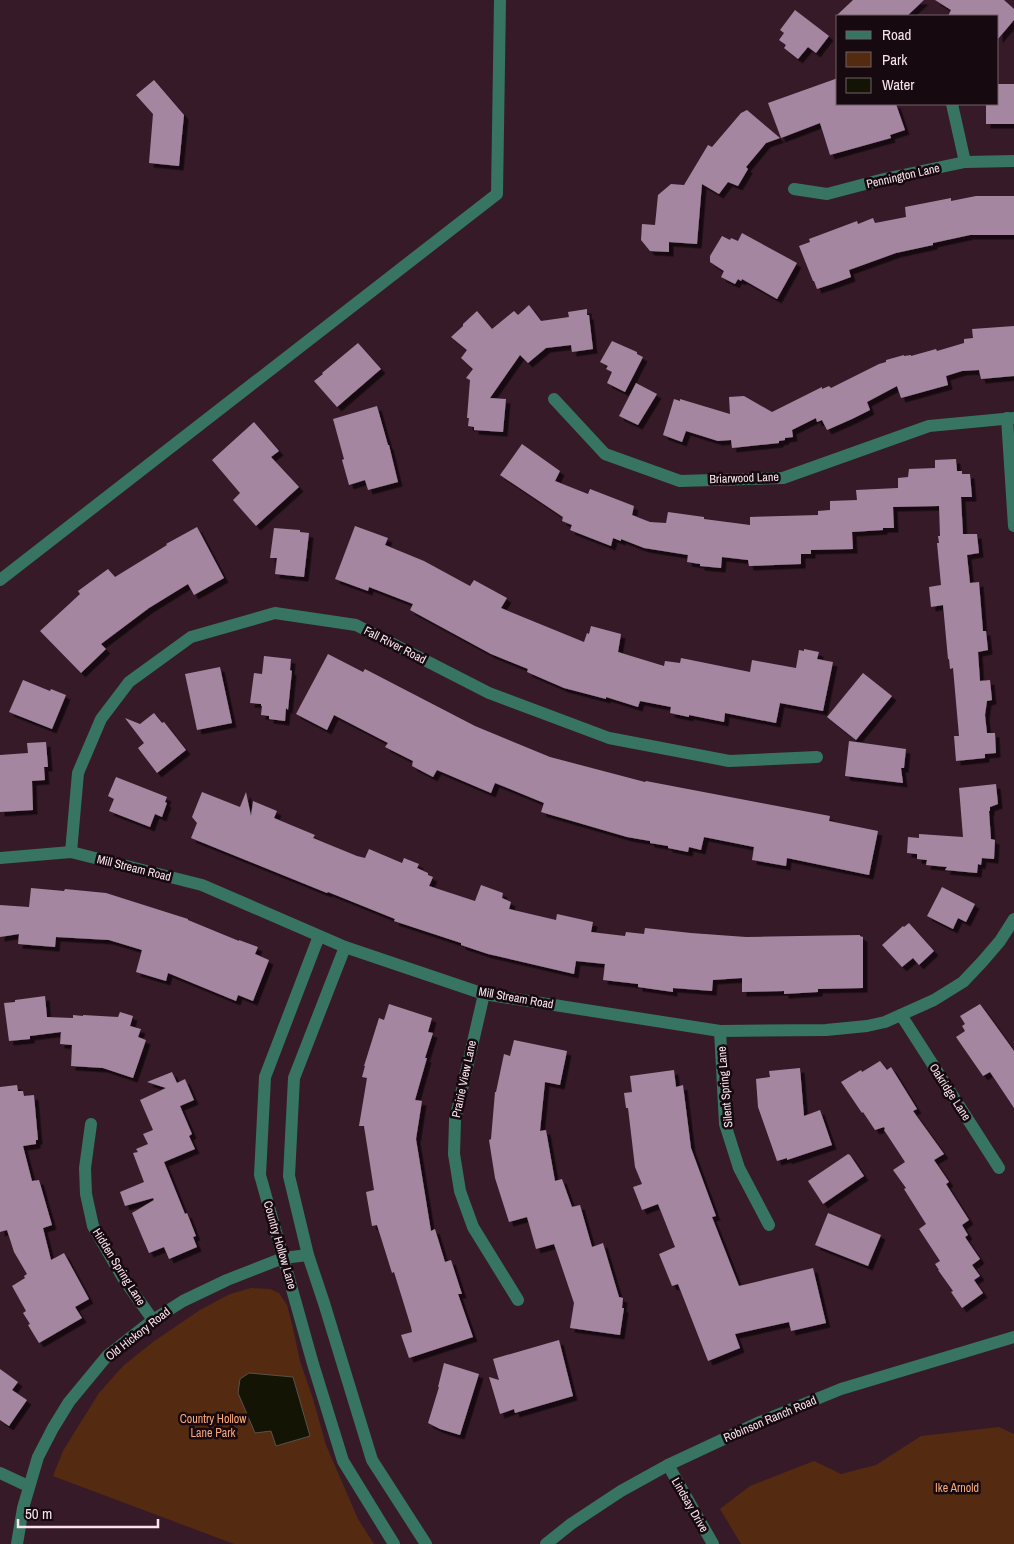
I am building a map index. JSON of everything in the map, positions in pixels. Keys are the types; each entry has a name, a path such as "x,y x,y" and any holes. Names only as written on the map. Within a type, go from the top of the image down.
{"street":[{"path":"0,580 496,194 500,0"},
{"path":"952,105 965,162"},
{"name":"Pennington Lane","path":"794,189 827,194 965,162 1014,160"},
{"name":"Briarwood Lane","path":"554,399 605,454 680,480 782,478 929,426 1010,418"},
{"path":"1010,418 1014,526"},
{"name":"Fall River Road","path":"70,852 78,773 101,719 129,682 191,637 275,613 356,625 489,693 609,738 729,761 817,757"},
{"name":"Mill Stream Road","path":"0,858 70,852 202,885 345,947 484,994 720,1031 826,1030 876,1024 901,1015 934,1000 963,982 1000,941 1014,919"},
{"name":"Country Hollow Lane","path":"319,936 265,1077 260,1175 343,1460 394,1544"},
{"name":"Country Hollow Lane","path":"345,947 294,1078 289,1176 308,1255 372,1460 426,1544"},
{"name":"Prairie View Lane","path":"484,994 455,1120 454,1154 460,1191 473,1227 518,1300"},
{"name":"Oakridge Lane","path":"901,1015 999,1168"},
{"name":"Silent Spring Lane","path":"720,1031 726,1124 739,1168 770,1225"},
{"name":"Hidden Spring Lane","path":"91,1124 85,1168 86,1194 93,1226 123,1278 153,1320"},
{"name":"Old Hickory Road","path":"16,1544 22,1508 38,1457 69,1402 107,1356 153,1320 183,1301 227,1280 283,1258 308,1255"},
{"name":"Robinson Ranch Road","path":"546,1544 571,1524 621,1491 668,1465 760,1422 841,1389 1014,1337"},
{"name":"Lindsay Drive","path":"668,1465 713,1544"},
{"path":"0,1473 28,1486"}],"green space":[{"name":"Country Hollow Lane Park","path":"251,1288 270,1289 279,1293 287,1305 300,1361 326,1445 358,1519 374,1544 234,1544 53,1476 63,1451 99,1393 123,1366 153,1342 200,1310 230,1294"},
{"name":"Ike Arnold","path":"999,1427 1014,1434 1014,1544 741,1544 720,1509 750,1486 814,1461 841,1474 876,1465 921,1436"}],"water":[{"path":"249,1373 293,1377 310,1436 276,1446 271,1431 255,1433 238,1393 240,1379"}],"building":[{"path":"853,0 924,0 908,15 837,15"},
{"path":"935,0 1004,0 1014,9 1014,20 999,38 999,15 948,15 951,10"},
{"path":"795,10 829,36 816,53 808,47 798,59 784,48 786,45 779,40 784,33 780,30"},
{"path":"836,79 836,105 896,105 905,130 890,135 891,138 830,155 820,123 781,138 768,103"},
{"path":"154,80 184,115 179,166 149,163 153,114 136,95"},
{"path":"999,84 1014,84 1014,124 986,124 986,105 999,105"},
{"path":"747,110 780,138 766,143 746,167 748,169 738,186 728,182 719,194 702,184 697,244 669,242 669,252 650,251 641,240 642,224 655,225 658,195 671,184 684,185 708,145 712,147 741,113"},
{"path":"976,196 1014,196 1014,235 970,235 896,253 849,270 851,277 817,289 799,246 810,242 809,239 857,221 858,224 873,218 875,223 906,217 905,207 951,198 951,201"},
{"path":"742,233 797,263 777,299 742,279 741,281 738,279 735,284 721,277 724,271 710,262 710,256 722,236 738,241"},
{"path":"529,305 541,321 569,317 568,312 587,309 593,349 572,352 571,345 546,348 528,363 520,355 490,398 506,399 503,432 474,430 474,427 468,426 470,380 466,378 473,369 461,358 467,350 451,337 477,311 492,329 514,311 518,315"},
{"path":"1014,326 1014,376 981,379 979,370 962,371 946,376 948,385 901,398 897,386 867,402 870,410 852,419 827,430 822,420 817,422 816,418 792,430 793,437 785,438 785,440 779,441 779,443 732,448 731,440 718,441 686,431 682,442 663,435 674,399 680,401 680,399 730,414 729,397 744,396 772,412 822,387 822,389 829,386 831,388 886,362 886,360 936,349 937,351 964,343 964,339 973,338 972,329"},
{"path":"612,341 637,352 637,354 643,357 625,392 607,383 612,372 606,369 608,366 600,362"},
{"path":"358,343 381,369 337,407 314,381"},
{"path":"636,383 657,394 638,425 619,416"},
{"path":"377,406 398,482 368,490 365,480 349,485 333,419"},
{"path":"254,422 279,451 271,457 299,487 256,526 233,500 240,493 212,460"},
{"path":"522,444 560,471 555,481 588,494 590,489 634,506 632,515 650,522 666,523 668,512 750,525 750,517 818,515 818,511 830,510 830,501 857,500 856,490 898,488 898,478 908,477 909,469 935,468 935,460 956,459 957,471 962,471 962,474 970,474 972,497 961,497 963,534 977,534 979,553 967,555 970,583 979,582 983,631 986,631 988,650 978,652 980,681 990,680 992,700 987,701 985,715 987,733 995,733 996,753 985,754 985,758 956,761 954,736 959,736 953,668 950,669 948,659 943,605 931,607 929,587 941,585 937,543 939,543 938,536 940,536 939,506 893,507 894,528 852,532 853,549 811,550 811,554 801,554 801,564 749,566 748,560 722,557 721,568 700,566 700,564 687,562 688,555 644,548 621,539 621,541 613,538 611,546 570,530 572,525 562,521 563,517 500,475"},
{"path":"355,526 388,538 385,545 424,561 470,586 474,580 507,598 501,608 584,642 591,626 621,634 618,652 664,666 665,661 680,663 681,658 750,672 752,660 796,668 799,650 819,652 817,659 833,662 823,711 780,703 776,723 725,713 724,722 670,713 671,707 640,701 638,707 606,697 606,699 564,688 527,672 528,669 491,654 410,610 413,604 369,587 368,591 335,579"},
{"path":"197,527 224,578 194,595 188,584 149,608 101,644 106,649 81,673 40,631 80,594 78,591 108,569 115,577 166,544"},
{"path":"274,528 300,530 300,532 309,533 304,577 275,574 277,558 270,558"},
{"path":"328,654 363,672 365,669 475,726 550,757 645,782 830,816 829,821 878,831 869,875 787,858 786,866 752,860 754,847 704,837 701,850 689,847 688,852 668,848 668,846 627,837 541,812 544,803 495,783 491,793 437,770 433,777 412,766 413,761 385,747 388,743 334,715 327,730 296,714"},
{"path":"264,656 291,659 290,670 292,671 285,721 269,719 269,716 261,715 261,704 250,703 254,673 262,674"},
{"path":"220,667 232,723 197,730 185,674"},
{"path":"863,673 892,696 856,740 827,717"},
{"path":"23,680 66,695 52,729 9,712"},
{"path":"154,713 162,723 164,722 186,750 157,773 138,748 144,743 125,718 140,724"},
{"path":"849,741 906,749 904,768 901,768 903,783 845,776"},
{"path":"46,742 48,767 44,767 45,780 32,781 33,810 0,812 0,755 28,753 27,743"},
{"path":"116,777 167,797 162,817 155,814 150,827 109,811 114,799 108,796"},
{"path":"996,784 998,804 990,807 989,811 991,839 995,840 994,859 982,858 981,865 978,864 977,873 945,870 947,867 926,865 927,860 917,859 917,854 907,853 908,837 919,838 919,834 963,837 959,788"},
{"path":"202,792 240,807 246,792 251,816 253,801 277,811 274,818 315,835 313,838 357,856 365,858 369,849 402,863 404,858 419,864 417,868 433,877 429,886 475,901 481,885 503,893 502,898 511,902 509,909 556,920 557,914 593,922 591,932 625,936 626,932 644,934 645,928 746,937 860,935 863,937 863,988 818,989 818,992 784,994 784,991 742,992 742,978 713,980 712,991 673,988 673,992 638,987 638,984 603,980 605,964 576,961 574,974 488,954 394,921 395,919 191,838 197,823 192,817"},
{"path":"942,887 975,904 966,922 958,918 953,929 927,916"},
{"path":"31,888 106,893 188,919 258,947 255,954 269,960 253,1001 238,995 236,1001 168,973 166,981 136,972 142,950 109,940 56,937 55,947 18,944 19,934 0,937 0,905 29,907"},
{"path":"909,923 934,951 919,965 913,958 902,967 882,945"},
{"path":"45,996 47,1017 73,1018 73,1015 83,1015 118,1017 120,1012 133,1016 130,1026 141,1029 138,1037 146,1040 133,1078 103,1068 71,1066 72,1045 60,1044 61,1032 30,1036 30,1039 9,1041 4,1003"},
{"path":"389,1004 432,1018 428,1032 433,1033 415,1100 422,1101 416,1139 431,1231 435,1229 445,1262 451,1260 462,1294 458,1294 473,1337 409,1358 401,1335 412,1332 411,1327 377,1225 372,1226 366,1192 374,1190 364,1126 359,1126 367,1078 362,1077 364,1066 379,1018 384,1020"},
{"path":"980,1004 1014,1051 1014,1108 990,1072 983,1076 956,1037 965,1031 962,1026 965,1024 960,1016"},
{"path":"514,1040 567,1051 560,1085 545,1082 540,1131 546,1130 555,1181 562,1179 572,1207 580,1205 592,1247 603,1243 619,1297 623,1298 622,1308 624,1308 620,1335 570,1328 574,1303 554,1244 536,1249 527,1217 509,1222 495,1178 489,1140 491,1139 495,1092 504,1054 510,1056"},
{"path":"880,1061 887,1070 891,1067 917,1109 913,1111 944,1154 934,1160 949,1182 946,1184 969,1220 962,1225 968,1235 965,1237 980,1259 972,1265 980,1276 974,1280 983,1293 962,1308 935,1264 940,1261 919,1229 926,1224 904,1189 906,1188 893,1170 905,1162 884,1130 884,1127 875,1130 841,1082"},
{"path":"800,1068 804,1116 820,1110 832,1145 787,1160 787,1158 777,1161 758,1107 756,1079 770,1077 769,1071"},
{"path":"674,1070 676,1087 683,1085 691,1148 716,1216 712,1217 739,1286 813,1268 826,1323 791,1331 789,1322 735,1334 740,1348 708,1361 678,1284 672,1286 659,1254 675,1247 658,1204 642,1210 633,1187 642,1184 635,1167 628,1108 626,1108 624,1093 632,1092 630,1076"},
{"path":"172,1072 177,1083 185,1079 194,1100 180,1106 192,1134 189,1136 195,1149 164,1162 196,1236 193,1237 197,1247 169,1259 164,1247 149,1253 132,1213 154,1200 153,1198 125,1206 120,1192 144,1182 133,1153 138,1152 136,1149 148,1144 143,1134 153,1130 140,1100 166,1088 147,1082"},
{"path":"17,1085 18,1091 23,1091 24,1096 34,1095 38,1140 36,1140 36,1144 23,1146 32,1181 39,1180 52,1225 43,1228 51,1260 64,1253 89,1299 75,1307 82,1318 39,1343 28,1325 30,1324 23,1313 26,1311 12,1286 25,1278 24,1276 27,1274 14,1252 7,1230 0,1232 0,1087"},
{"path":"848,1154 864,1176 823,1204 808,1181"},
{"path":"828,1213 881,1235 868,1266 815,1245"},
{"path":"559,1340 573,1396 515,1413 514,1409 500,1414 489,1377 499,1380 493,1359"},
{"path":"444,1363 479,1374 460,1435 428,1423"},
{"path":"0,1369 18,1382 12,1390 27,1400 9,1426 0,1420"}]}
